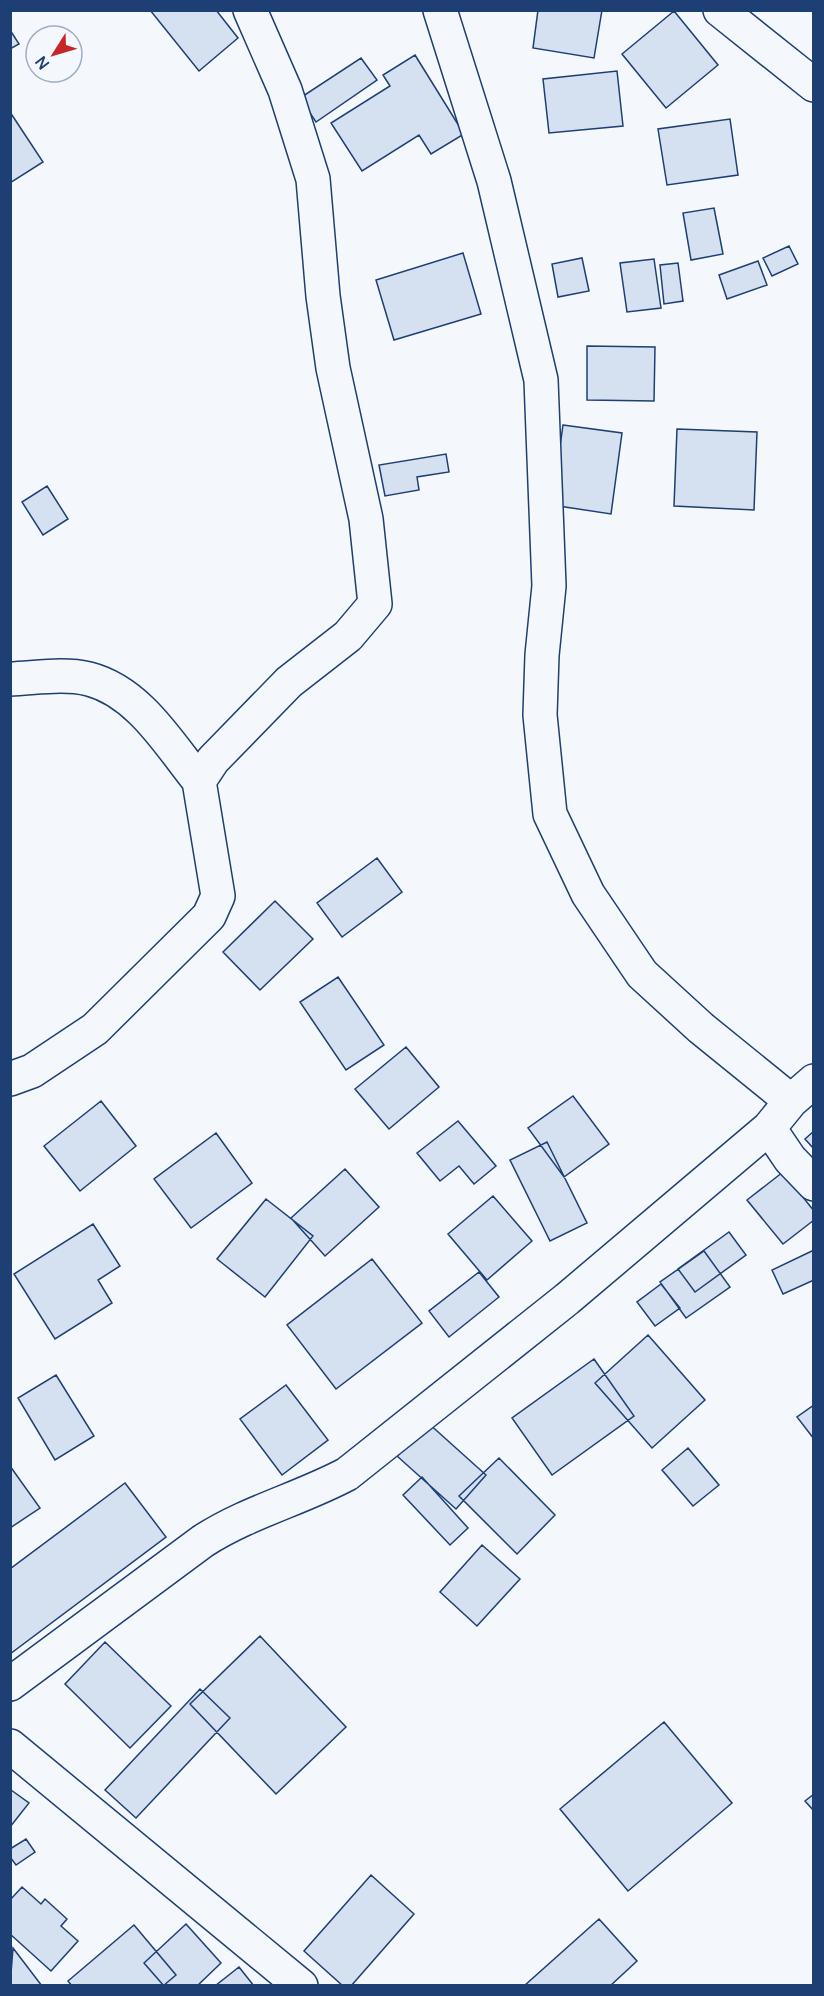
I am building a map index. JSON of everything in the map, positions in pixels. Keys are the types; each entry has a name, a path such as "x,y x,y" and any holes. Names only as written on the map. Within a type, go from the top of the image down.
{"street":[{"path":"199,782 213,760 289,682 348,636 375,604 366,519 333,368 323,296 314,179 285,90 250,10"},
{"path":"10,1684 211,1535 228,1525 316,1490 347,1474 567,1299 769,1128 802,1091 701,1028 642,974 588,894 550,814 540,715 542,655 549,586 541,380 494,182 440,10"},
{"path":"720,10 749,37 813,85"},
{"path":"10,679 59,676 89,680 118,693 141,711 199,782 218,896 209,916 95,1029 32,1071 10,1079"},
{"path":"769,1128 790,1159 813,1184"},
{"path":"10,1746 301,1986"}],"building":[{"path":"150,10 216,10 238,38 199,71"},
{"path":"538,10 602,10 594,58 533,48"},
{"path":"674,11 718,65 666,108 622,54"},
{"path":"10,30 19,44 10,49"},
{"path":"415,55 464,134 431,154 419,135 362,171 331,123 390,86 383,75"},
{"path":"361,58 377,80 316,122 300,98"},
{"path":"617,71 623,126 549,133 543,79"},
{"path":"10,112 43,162 10,183"},
{"path":"730,119 738,175 667,185 658,129"},
{"path":"714,208 723,254 691,260 683,213"},
{"path":"789,246 798,264 772,276 763,258"},
{"path":"463,253 481,314 394,340 376,280"},
{"path":"582,258 589,291 558,297 552,264"},
{"path":"654,259 661,308 627,312 620,263"},
{"path":"758,261 767,285 727,299 719,275"},
{"path":"678,263 683,301 664,304 660,265"},
{"path":"587,346 655,347 654,401 587,400"},
{"path":"563,425 622,433 611,514 552,505"},
{"path":"677,429 757,432 754,510 674,506"},
{"path":"446,454 449,472 417,477 419,490 385,496 379,465"},
{"path":"47,486 68,519 43,535 22,502"},
{"path":"377,858 402,892 342,937 317,903"},
{"path":"275,901 313,939 260,990 223,952"},
{"path":"338,977 384,1045 346,1070 300,1002"},
{"path":"406,1047 439,1087 389,1129 355,1089"},
{"path":"573,1096 609,1144 564,1177 528,1128"},
{"path":"101,1101 136,1146 80,1191 44,1146"},
{"path":"458,1121 496,1166 474,1184 459,1166 440,1181 417,1153"},
{"path":"814,1131 814,1149 805,1139"},
{"path":"216,1133 252,1183 191,1228 154,1179"},
{"path":"547,1142 587,1223 550,1241 510,1160"},
{"path":"345,1169 379,1207 325,1256 291,1218"},
{"path":"783,1172 814,1211 814,1220 783,1244 747,1200"},
{"path":"493,1196 532,1241 487,1280 448,1234"},
{"path":"266,1199 313,1236 265,1297 217,1259"},
{"path":"93,1224 120,1266 98,1280 112,1303 55,1339 14,1274"},
{"path":"729,1232 746,1255 695,1292 678,1269"},
{"path":"814,1250 814,1280 783,1294 772,1270"},
{"path":"704,1251 730,1287 686,1318 660,1282"},
{"path":"372,1259 422,1323 336,1389 287,1325"},
{"path":"479,1272 499,1297 449,1337 429,1311"},
{"path":"661,1284 680,1308 655,1326 637,1302"},
{"path":"648,1335 705,1400 652,1448 595,1383"},
{"path":"594,1359 634,1416 552,1475 512,1418"},
{"path":"56,1375 94,1436 55,1460 18,1398"},
{"path":"286,1385 328,1440 282,1475 240,1419"},
{"path":"814,1405 814,1439 797,1417"},
{"path":"427,1422 486,1475 456,1509 397,1456"},
{"path":"688,1448 719,1485 693,1506 662,1470"},
{"path":"499,1458 555,1515 517,1554 459,1496"},
{"path":"10,1466 40,1508 10,1528"},
{"path":"422,1477 468,1528 450,1545 403,1495"},
{"path":"125,1483 166,1537 10,1654 10,1569"},
{"path":"482,1545 520,1579 477,1626 440,1592"},
{"path":"260,1636 346,1727 276,1794 190,1704"},
{"path":"105,1642 171,1706 130,1748 65,1684"},
{"path":"200,1689 230,1718 136,1818 105,1790"},
{"path":"664,1722 732,1803 628,1891 560,1809"},
{"path":"10,1791 29,1803 10,1827"},
{"path":"814,1794 814,1811 805,1801"},
{"path":"26,1839 35,1852 16,1865 10,1857 10,1849"},
{"path":"371,1875 414,1914 351,1986 343,1986 304,1951"},
{"path":"22,1887 41,1904 45,1899 67,1919 61,1926 78,1941 51,1971 10,1934 10,1900"},
{"path":"599,1919 637,1961 610,1986 524,1986"},
{"path":"186,1924 221,1963 197,1986 164,1986 144,1963"},
{"path":"134,1925 176,1975 163,1986 72,1986 68,1981"},
{"path":"13,1948 42,1986 10,1986"},
{"path":"239,1967 254,1986 215,1986"}]}
